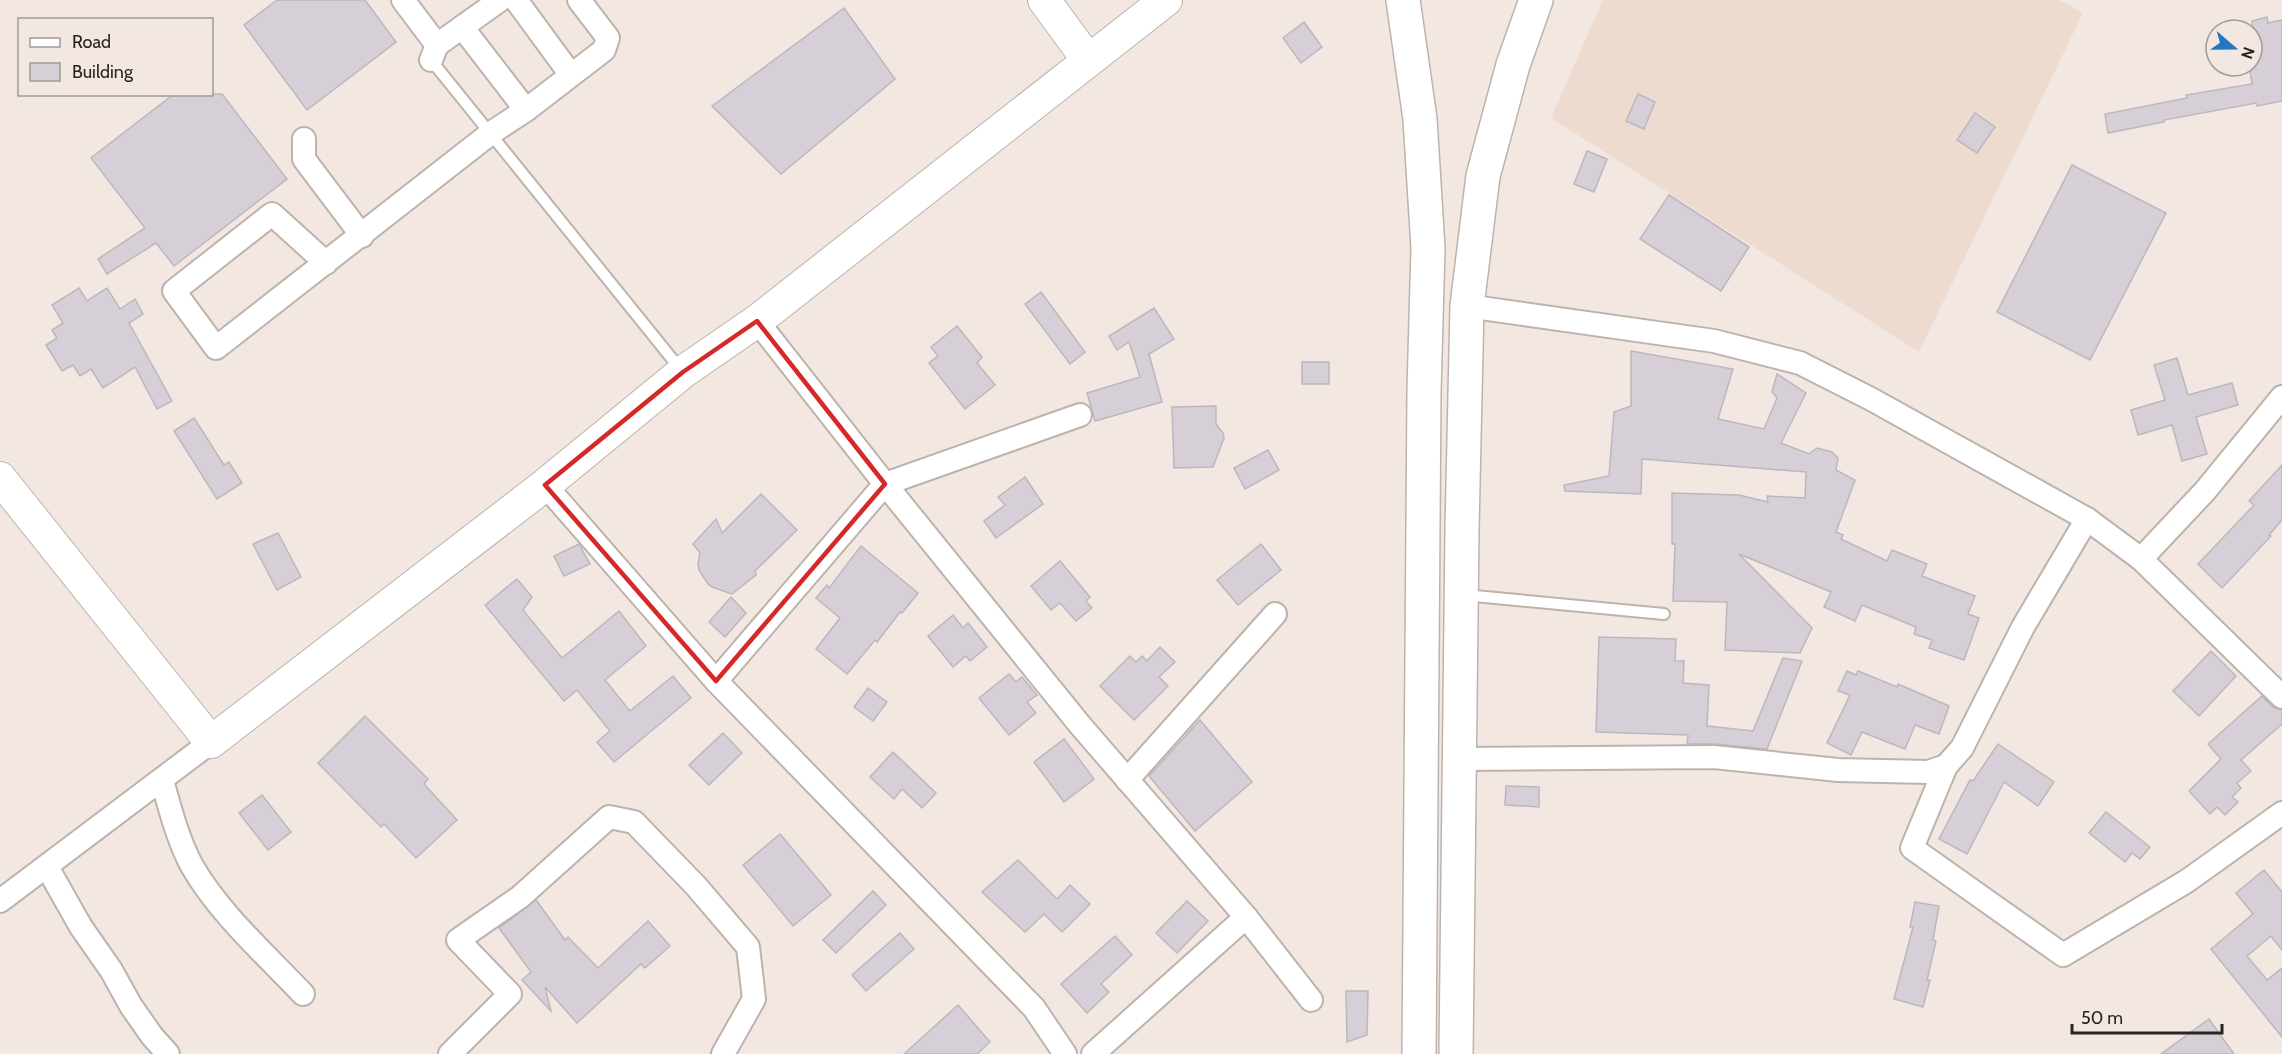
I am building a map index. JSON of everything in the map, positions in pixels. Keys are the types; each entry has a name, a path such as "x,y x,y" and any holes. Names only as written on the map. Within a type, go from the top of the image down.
{"main road":[{"path":"1403,0 1420,119 1428,248 1424,425 1419,1054"},
{"path":"1456,1054 1467,306 1483,176 1513,65 1536,0"}],"street":[{"path":"403,0 434,52 462,27 500,0"},
{"path":"516,0 572,75"},
{"path":"326,263 272,214 174,291 216,348 362,236 491,133 526,110 604,50 608,38 579,0"},
{"path":"1044,0 1088,60"},
{"path":"0,901 162,780 545,485 683,372 757,321 1166,0"},
{"path":"462,27 526,110"},
{"path":"304,139 304,159 362,236"},
{"path":"1467,306 1713,341 1800,363 1871,399 2087,519 2141,559 2282,697"},
{"path":"757,321 885,484 1127,780 1246,917 1311,1000"},
{"path":"2141,559 2205,491 2282,397"},
{"path":"716,681 885,484 1080,415"},
{"path":"0,478 211,742"},
{"path":"545,485 716,681 1034,1008 1065,1054"},
{"path":"2087,519 2023,627 1962,748 1947,766 1912,848 2063,955 2187,881 2282,813"},
{"path":"1127,780 1275,614"},
{"path":"1460,759 1714,757 1838,770 1929,772 1947,766"},
{"path":"162,780 176,828 192,866 219,904 303,994"},
{"path":"450,1054 510,994 458,940 520,897 609,817 634,822 696,886 748,946 754,999 723,1054"},
{"path":"47,867 81,927 111,970 131,1006 168,1054"},
{"path":"1093,1054 1246,917"}],"lane":[{"path":"434,52 491,133 683,372"},
{"path":"1461,595 1664,614"}],"highlighted area":[{"path":"757,321 885,484 716,681 545,485 683,372"}],"shaded area":[{"path":"1603,0 2059,0 2083,13 1919,352 1551,118"}],"building":[{"path":"277,0 365,0 396,42 307,110 244,25"},
{"path":"844,8 895,79 781,174 712,106"},
{"path":"2267,17 2268,23 2282,20 2282,101 2257,106 2256,103 2108,133 2105,114 2187,98 2186,95 2252,84 2251,78 2264,78 2263,18"},
{"path":"1304,22 1322,47 1301,63 1283,38"},
{"path":"222,94 287,179 174,266 156,243 107,274 98,259 145,228 91,158 171,96"},
{"path":"1638,94 1655,102 1644,129 1626,121"},
{"path":"1975,113 1995,127 1977,153 1957,140"},
{"path":"1587,151 1607,159 1594,192 1574,184"},
{"path":"2072,165 2166,213 2090,360 1997,312"},
{"path":"1669,195 1749,247 1721,291 1640,239"},
{"path":"79,288 87,301 107,288 120,309 135,299 143,314 129,323 172,401 157,409 135,367 103,388 91,369 80,376 73,365 62,371 46,345 57,338 52,330 63,323 52,305"},
{"path":"1041,292 1085,352 1070,364 1025,304"},
{"path":"1154,308 1174,339 1149,354 1162,402 1095,421 1087,393 1140,377 1129,342 1117,350 1109,336"},
{"path":"957,326 982,357 977,363 995,385 965,409 929,363 938,356 931,347"},
{"path":"1631,351 1733,369 1718,419 1764,429 1777,398 1772,392 1777,374 1806,393 1781,443 1809,454 1817,448 1832,452 1838,458 1836,470 1855,480 1836,532 1843,535 1841,539 1887,561 1892,550 1927,564 1922,576 1975,596 1968,614 1979,618 1964,660 1929,648 1932,640 1914,634 1916,627 1862,605 1855,621 1824,607 1831,592 1739,554 1812,628 1800,653 1725,650 1727,602 1673,601 1675,544 1672,544 1672,493 1739,495 1768,502 1767,496 1805,498 1806,472 1642,459 1641,494 1565,491 1564,485 1609,476 1614,412 1631,406"},
{"path":"2177,358 2188,395 2232,383 2238,405 2196,417 2207,454 2182,461 2172,425 2138,435 2131,410 2165,400 2154,365"},
{"path":"1302,362 1329,362 1329,384 1302,384"},
{"path":"1216,406 1216,424 1224,438 1213,467 1174,468 1172,407"},
{"path":"194,418 224,465 229,462 242,483 217,499 174,431"},
{"path":"1268,450 1279,470 1245,489 1234,468"},
{"path":"2282,465 2282,520 2269,535 2271,536 2222,588 2198,564 2254,505 2249,501"},
{"path":"1025,477 1043,504 996,538 984,521 1005,505 998,497"},
{"path":"761,494 797,530 755,571 756,575 732,594 712,587 699,570 700,553 693,544 716,519 722,533"},
{"path":"278,533 301,577 277,590 253,544"},
{"path":"579,544 590,564 564,576 554,556"},
{"path":"1261,544 1281,570 1238,605 1217,580"},
{"path":"861,546 918,593 847,674 816,649 840,618 816,598 827,585 829,588"},
{"path":"1060,561 1090,597 1086,601 1092,608 1076,621 1060,603 1051,610 1031,586"},
{"path":"517,579 532,597 523,610 562,658 619,611 646,646 605,680 630,711 673,676 691,698 614,762 597,742 610,731 577,690 564,701 485,605"},
{"path":"731,597 746,613 725,637 709,622"},
{"path":"953,615 963,628 968,623 987,647 970,661 966,656 953,667 928,636"},
{"path":"1599,637 1676,639 1675,661 1684,661 1683,683 1709,685 1707,726 1753,731 1783,658 1802,661 1767,749 1687,744 1688,735 1596,732"},
{"path":"1160,647 1175,662 1159,677 1168,686 1134,720 1100,686 1130,656 1136,662 1142,656 1147,661"},
{"path":"2211,651 2236,676 2199,716 2173,691"},
{"path":"1847,671 1856,675 1858,671 1897,687 1898,684 1949,706 1939,734 1915,725 1905,749 1862,732 1851,755 1827,743 1850,695 1838,691"},
{"path":"1009,674 1016,682 1022,677 1037,695 1027,702 1036,713 1009,735 979,698"},
{"path":"868,688 887,702 873,721 854,707"},
{"path":"2262,696 2273,707 2282,710 2282,724 2241,760 2251,771 2237,783 2241,788 2232,797 2238,802 2225,815 2217,807 2210,814 2189,791 2221,759 2208,744"},
{"path":"365,716 428,779 424,784 457,820 416,858 384,824 381,827 318,763"},
{"path":"1200,720 1252,782 1195,831 1149,776"},
{"path":"723,733 742,753 709,785 689,765"},
{"path":"1064,739 1094,779 1064,802 1034,762"},
{"path":"1998,744 2054,782 2038,806 2004,782 1967,854 1939,839 1970,780 1973,781"},
{"path":"893,752 936,793 922,808 902,789 894,799 870,777"},
{"path":"1506,786 1539,787 1539,807 1505,805"},
{"path":"262,795 291,832 268,850 239,813"},
{"path":"2106,812 2150,847 2140,859 2132,853 2125,862 2089,833"},
{"path":"780,834 831,895 793,926 743,865"},
{"path":"1018,860 1057,899 1070,885 1090,904 1062,932 1044,914 1025,932 982,892"},
{"path":"2264,870 2282,892 2282,950 2271,936 2247,956 2267,980 2282,968 2282,1037 2211,949 2253,914 2236,893"},
{"path":"873,891 886,905 836,953 823,940"},
{"path":"536,900 565,940 568,937 598,968 648,921 670,946 645,968 641,964 577,1023 545,987 551,1011 522,980 531,972 499,928"},
{"path":"1187,901 1208,921 1177,953 1156,933"},
{"path":"1915,902 1939,906 1933,940 1936,941 1927,980 1930,980 1923,1007 1894,999 1913,927 1910,927"},
{"path":"900,933 914,949 866,991 852,975"},
{"path":"1115,936 1132,955 1101,984 1109,992 1087,1013 1061,984"},
{"path":"1346,991 1368,991 1367,1035 1347,1042"},
{"path":"958,1005 990,1042 977,1054 904,1054"},
{"path":"2209,1019 2234,1054 2161,1054"}]}
